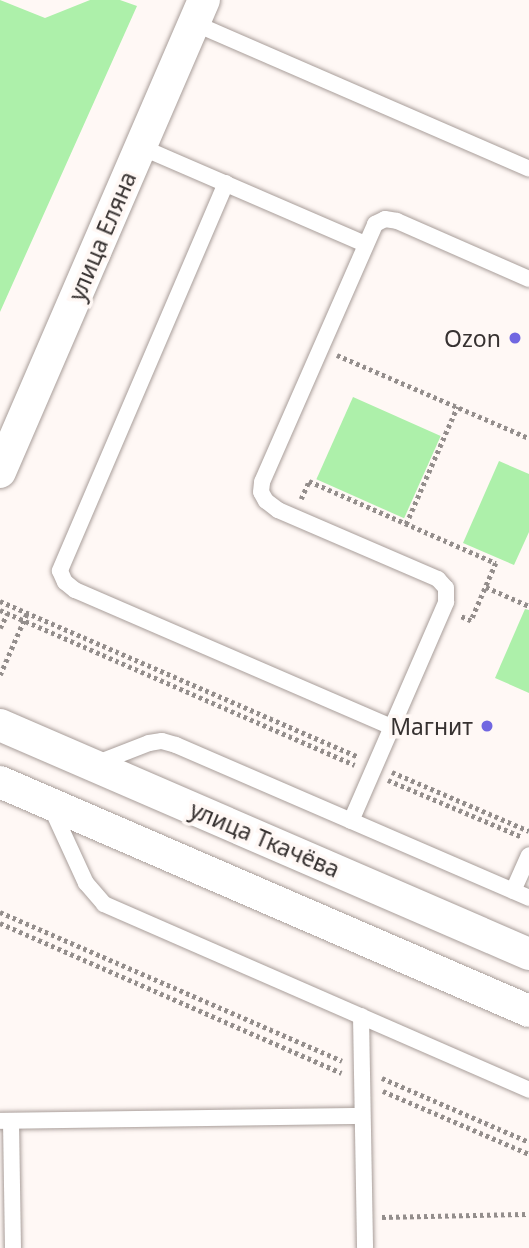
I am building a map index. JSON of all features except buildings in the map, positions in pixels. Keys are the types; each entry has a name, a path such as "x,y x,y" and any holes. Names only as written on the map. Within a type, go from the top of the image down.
{"street":[{"name":"улица Еляна","path":"0,472 199,12"},
{"name":"улица Ткачёва","path":"0,725 529,954"},
{"path":"0,782 529,1011"}],"lane":[{"path":"199,12 529,169"},
{"path":"141,147 365,244"},
{"path":"226,183 60,571 65,582 75,590 392,727"},
{"path":"351,821 443,609 446,588 438,579 293,517 266,501 261,492 262,482 375,224 385,219 397,221 529,279"},
{"path":"94,765 162,741 529,898"},
{"path":"49,803 86,883 104,904 529,1090"},
{"path":"513,891 529,855"},
{"path":"361,1017 365,1248"},
{"path":"13,1248 6,1121 362,1116"}],"path":[{"path":"320,348 529,438"},
{"path":"406,524 457,407"},
{"path":"293,517 309,481 496,563 471,621 443,609"},
{"path":"486,587 529,606"},
{"path":"0,601 529,841"},
{"path":"0,610 374,769 529,831"},
{"path":"0,675 27,613"},
{"path":"0,628 7,614"},
{"path":"0,912 348,1064"},
{"path":"0,923 347,1075"},
{"path":"376,1076 529,1142"},
{"path":"379,1089 529,1154"},
{"path":"364,1217 529,1214"}],"green space":[{"path":"0,0 45,18 90,0 120,0 137,6 0,312"},
{"path":"353,397 441,436 404,518 316,479"},
{"path":"499,461 529,474 529,532 514,565 463,543"},
{"path":"525,609 529,610 529,693 495,678"}],"place":[{"name":"Ozon","path":"515,338"},
{"name":"Магнит","path":"487,726"}]}
